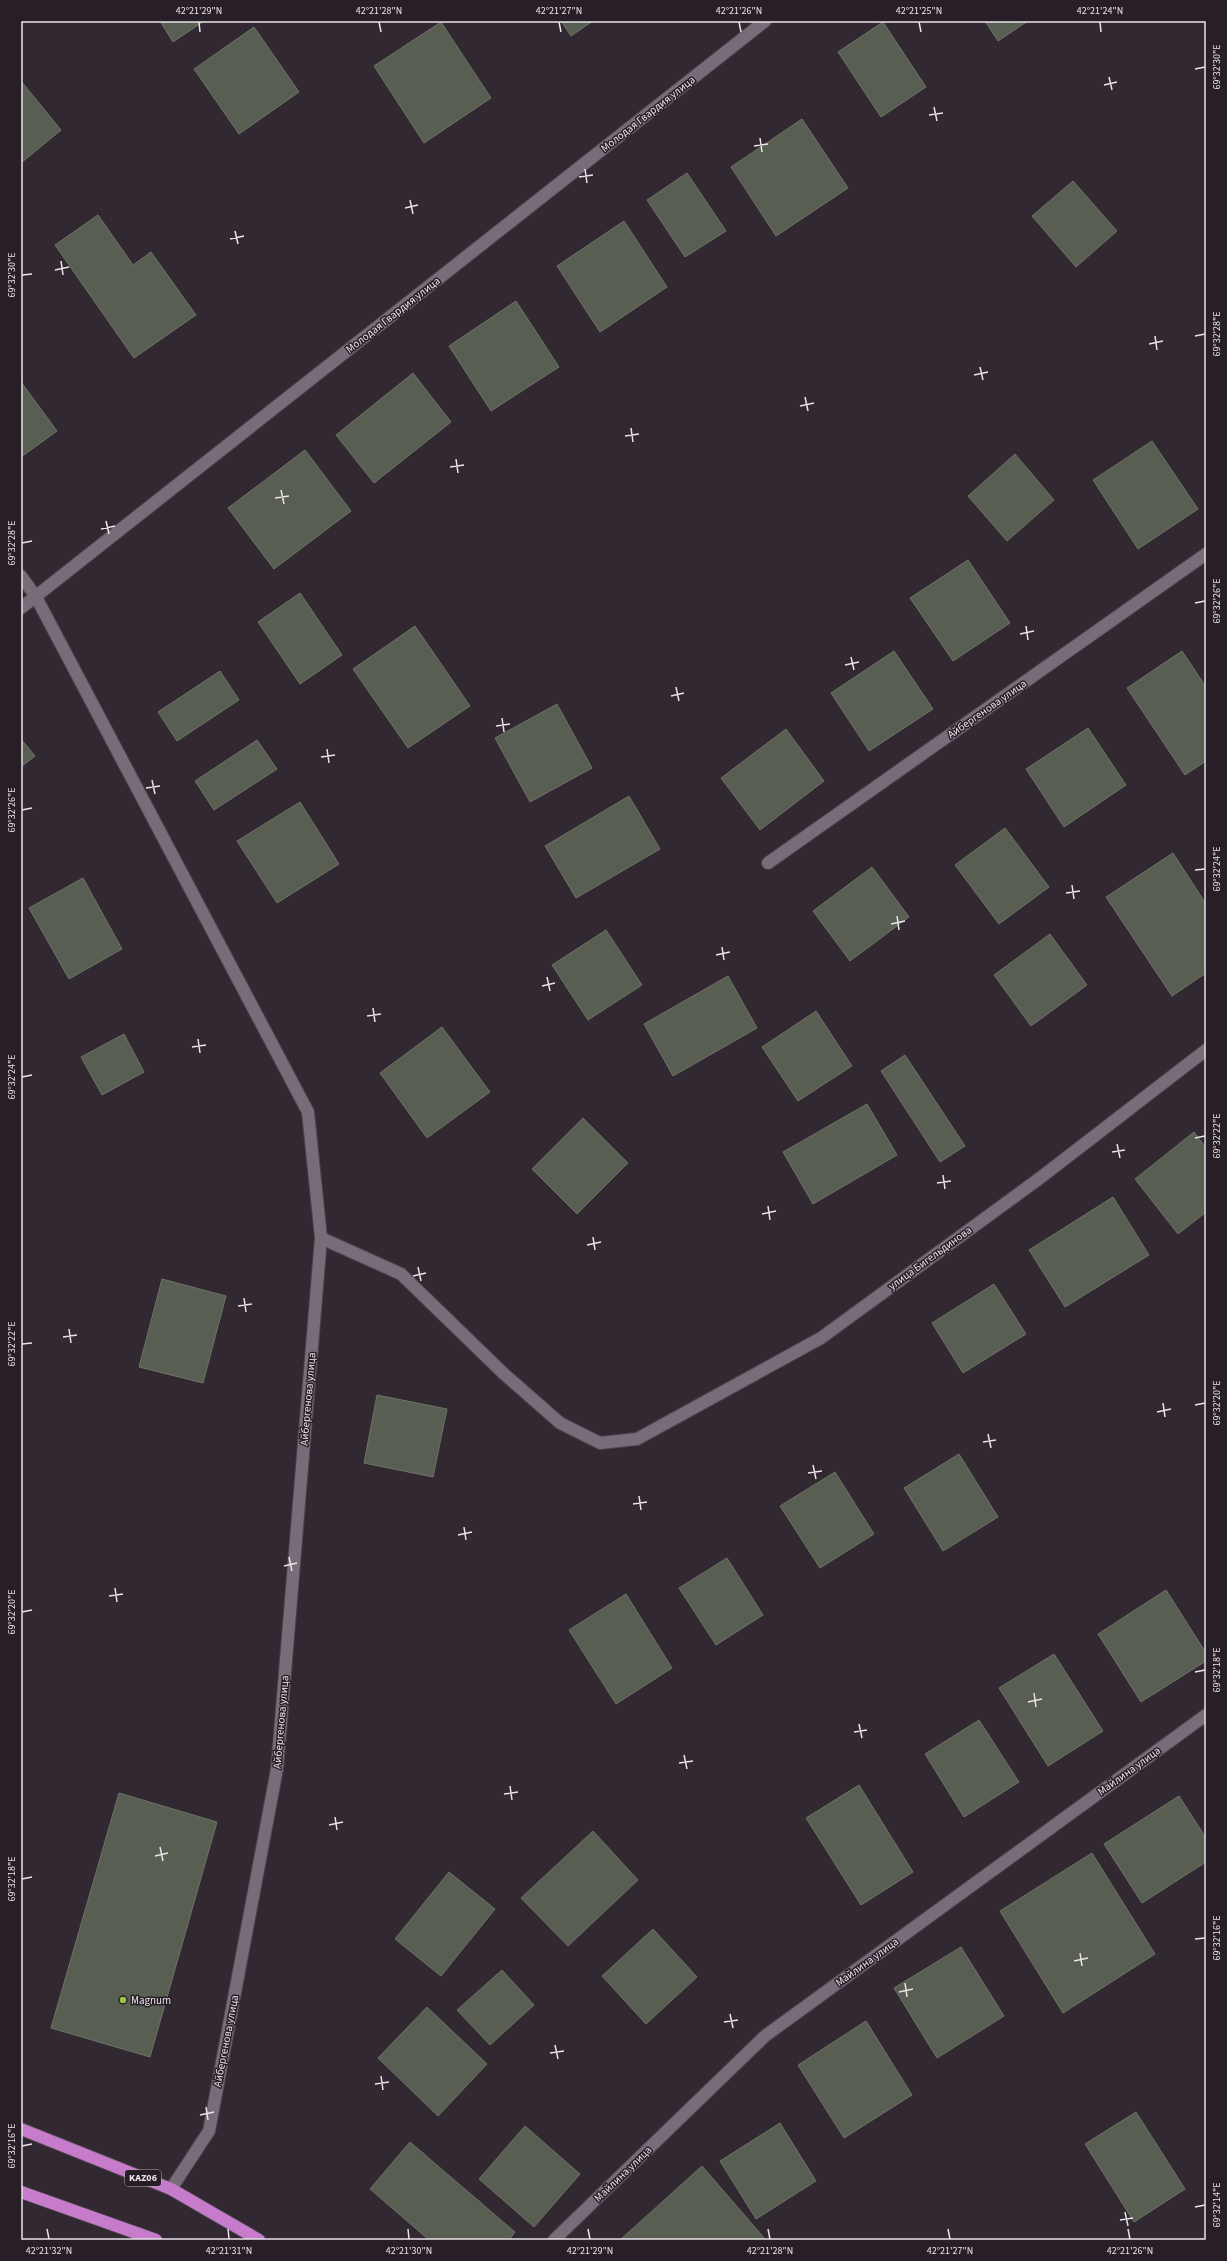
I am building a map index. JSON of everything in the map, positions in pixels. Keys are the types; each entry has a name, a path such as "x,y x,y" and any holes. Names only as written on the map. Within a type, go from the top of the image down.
{"highway":[{"name":"KАZ06","path":"21,2129 171,2189 260,2240"},
{"path":"21,2192 156,2240"}],"street":[{"name":"Молодая Гвардия улица","path":"21,608 765,21"},
{"name":"Айбергенова улица","path":"768,863 1206,554"},
{"name":"Айбергенова улица","path":"21,576 36,597 308,1112 321,1238 278,1769 209,2131 171,2189"},
{"name":"улица Бигельдинова","path":"321,1238 401,1274 503,1373 560,1423 600,1443 637,1439 821,1338 1040,1178 1206,1050"},
{"name":"Майлина улица","path":"554,2240 765,2036 1206,1715"}],"building":[{"path":"160,21 204,21 173,42"},
{"path":"561,21 593,21 571,36"},
{"path":"985,21 1028,21 998,41"},
{"path":"441,22 491,98 424,143 374,66"},
{"path":"883,22 926,87 881,117 838,52"},
{"path":"254,27 299,92 239,134 194,69"},
{"path":"21,81 61,130 21,163"},
{"path":"802,119 848,188 776,236 731,167"},
{"path":"687,173 726,231 685,257 647,200"},
{"path":"1073,181 1117,231 1076,267 1032,216"},
{"path":"98,215 133,265 151,252 196,315 134,358 55,245"},
{"path":"624,221 667,287 600,332 557,266"},
{"path":"516,301 559,367 491,411 449,346"},
{"path":"413,373 451,422 374,483 336,435"},
{"path":"21,382 57,431 21,457"},
{"path":"1152,441 1198,509 1138,549 1093,480"},
{"path":"305,450 351,511 274,569 228,508"},
{"path":"1015,454 1054,500 1007,541 968,496"},
{"path":"968,560 1010,623 953,661 910,598"},
{"path":"300,593 342,655 300,684 258,622"},
{"path":"415,626 470,706 408,748 353,669"},
{"path":"894,651 933,709 869,751 831,693"},
{"path":"1182,651 1206,687 1206,761 1185,775 1127,688"},
{"path":"220,671 239,700 177,741 158,712"},
{"path":"557,704 592,768 530,802 495,738"},
{"path":"1088,728 1126,785 1064,827 1026,769"},
{"path":"786,729 824,781 760,830 721,778"},
{"path":"21,739 35,756 21,767"},
{"path":"257,740 277,769 214,810 195,781"},
{"path":"629,796 660,849 576,898 545,846"},
{"path":"300,802 339,864 277,903 237,841"},
{"path":"1005,828 1049,887 999,924 955,865"},
{"path":"1173,853 1206,904 1206,973 1172,996 1106,897"},
{"path":"872,867 909,917 850,961 813,911"},
{"path":"83,878 122,949 69,979 29,908"},
{"path":"606,930 642,985 588,1020 552,965"},
{"path":"1050,934 1087,985 1031,1026 994,975"},
{"path":"728,976 757,1028 673,1076 644,1024"},
{"path":"816,1011 852,1066 798,1101 762,1047"},
{"path":"442,1027 490,1092 427,1138 380,1073"},
{"path":"124,1034 144,1072 102,1095 81,1057"},
{"path":"905,1055 965,1146 940,1162 881,1071"},
{"path":"867,1104 897,1155 813,1204 783,1152"},
{"path":"583,1118 628,1163 577,1214 532,1169"},
{"path":"1194,1132 1206,1148 1206,1212 1178,1234 1135,1179"},
{"path":"1113,1197 1149,1255 1065,1307 1029,1250"},
{"path":"162,1279 226,1296 203,1383 139,1367"},
{"path":"994,1284 1026,1334 963,1373 932,1323"},
{"path":"377,1395 447,1409 433,1477 364,1463"},
{"path":"959,1454 998,1517 943,1551 904,1488"},
{"path":"835,1472 874,1534 820,1568 780,1506"},
{"path":"727,1558 763,1615 716,1645 679,1588"},
{"path":"1166,1590 1206,1653 1206,1661 1141,1702 1098,1634"},
{"path":"626,1594 672,1668 616,1704 569,1630"},
{"path":"1054,1654 1103,1731 1048,1766 999,1688"},
{"path":"979,1720 1019,1782 964,1817 925,1754"},
{"path":"859,1785 913,1872 861,1905 806,1818"},
{"path":"119,1793 217,1822 150,2057 51,2028"},
{"path":"1179,1796 1206,1838 1206,1862 1142,1903 1104,1844"},
{"path":"593,1831 638,1880 568,1946 521,1898"},
{"path":"1092,1853 1155,1954 1063,2013 1000,1911"},
{"path":"449,1872 495,1909 441,1976 395,1939"},
{"path":"653,1929 697,1977 646,2024 602,1976"},
{"path":"961,1947 1004,2016 937,2058 894,1988"},
{"path":"502,1970 534,2005 490,2045 457,2010"},
{"path":"427,2007 487,2064 438,2116 378,2058"},
{"path":"866,2021 912,2095 844,2138 798,2065"},
{"path":"1136,2112 1185,2189 1134,2222 1085,2144"},
{"path":"780,2123 816,2181 756,2219 720,2161"},
{"path":"525,2126 580,2174 534,2227 479,2179"},
{"path":"410,2142 515,2232 509,2240 429,2240 370,2189"},
{"path":"702,2166 766,2240 620,2240"}],"place":[{"name":"Magnum","path":"123,2000"}]}
